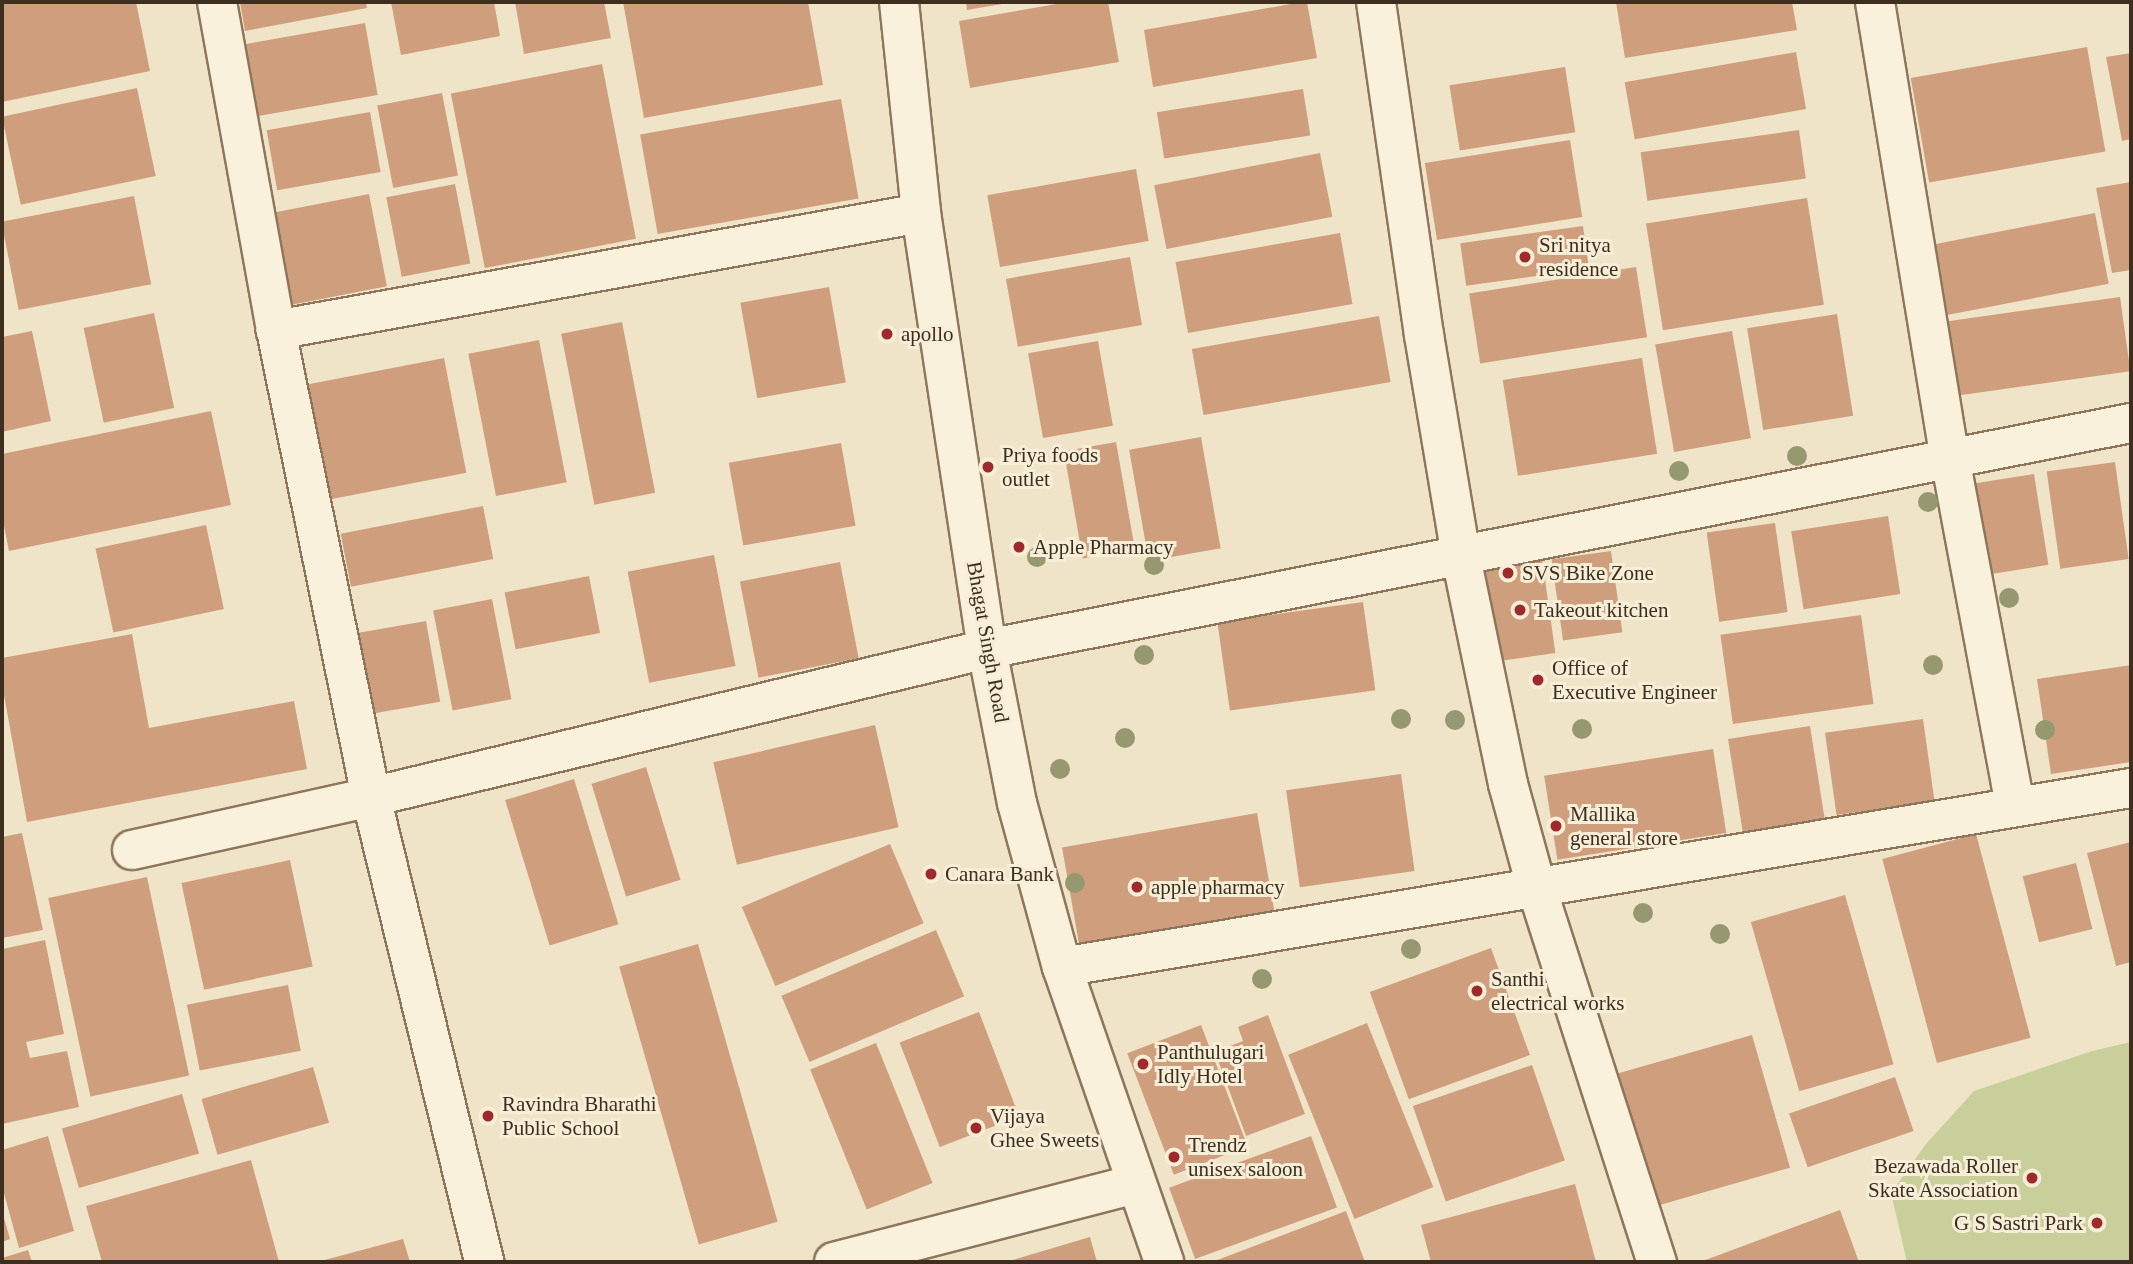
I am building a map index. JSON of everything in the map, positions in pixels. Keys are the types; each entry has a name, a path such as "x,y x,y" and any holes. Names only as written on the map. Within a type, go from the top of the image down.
{"street":[{"path":"217,2 276,330 371,797 484,1262"},
{"name":"Bhagat Singh Road","path":"899,2 921,214 987,649 1017,803 1062,967 1164,1262"},
{"path":"1377,2 1424,335 1461,557 1508,784 1537,889 1657,1262"},
{"path":"1875,2 1950,458 2015,806"},
{"path":"276,330 921,214"},
{"path":"132,850 371,797 987,649 2131,423"},
{"path":"1062,967 2131,788"},
{"path":"834,1262 1136,1184"}],"green space":[{"name":"Bezawada Roller Skate Association","path":"2131,1042 2131,1262 1907,1262 1891,1193 1926,1144 1974,1091 2092,1051"}],"building":[{"path":"2,2 136,2 150,71 2,102"},
{"path":"240,2 366,2 367,8 245,31"},
{"path":"391,2 494,2 500,36 401,55"},
{"path":"515,2 604,2 611,38 524,54"},
{"path":"623,2 808,2 823,85 644,118"},
{"path":"966,2 1008,2 1008,3 967,10"},
{"path":"1068,2 1108,2 1119,62 970,88 959,21"},
{"path":"1307,2 1317,58 1153,87 1144,30"},
{"path":"1616,2 1792,2 1797,30 1625,58"},
{"path":"365,23 378,95 251,117 238,45"},
{"path":"2087,47 2105,151 1929,182 1911,78"},
{"path":"1796,52 1806,109 1635,139 1625,82"},
{"path":"2131,53 2131,139 2122,141 2106,57"},
{"path":"602,64 636,239 485,268 451,93"},
{"path":"1565,67 1575,132 1460,150 1449,85"},
{"path":"137,88 156,176 21,205 2,117"},
{"path":"1303,89 1310,135 1164,159 1157,112"},
{"path":"442,93 458,175 393,188 377,106"},
{"path":"841,99 859,198 658,234 640,134"},
{"path":"370,112 381,172 277,190 267,130"},
{"path":"1799,130 1806,179 1647,201 1641,152"},
{"path":"1570,140 1582,217 1437,240 1425,163"},
{"path":"1320,153 1332,217 1167,249 1154,185"},
{"path":"1136,169 1149,241 1000,267 987,195"},
{"path":"2131,182 2131,270 2112,273 2096,188"},
{"path":"455,184 470,264 402,277 386,197"},
{"path":"369,194 387,286 291,305 273,213"},
{"path":"134,196 151,284 19,310 2,222"},
{"path":"1807,198 1824,305 1663,330 1646,223"},
{"path":"2095,213 2109,284 1942,316 1928,245"},
{"name":"Sri nitya residence","path":"1583,226 1589,269 1466,286 1460,243"},
{"path":"1340,233 1353,304 1188,333 1176,262"},
{"path":"1130,257 1142,325 1018,347 1006,279"},
{"path":"1636,267 1647,337 1480,364 1469,293"},
{"path":"829,287 846,383 757,398 740,303"},
{"path":"2120,297 2130,371 1951,396 1941,322"},
{"path":"154,313 174,408 104,423 84,328"},
{"path":"1837,314 1853,416 1763,430 1747,328"},
{"path":"1379,316 1391,382 1204,415 1192,349"},
{"path":"622,322 655,493 594,505 561,334"},
{"path":"32,331 51,421 2,432 2,337"},
{"path":"1732,331 1751,438 1674,452 1655,345"},
{"path":"539,340 567,482 496,496 468,354"},
{"path":"1098,341 1113,426 1043,438 1028,353"},
{"path":"444,358 466,473 314,502 292,388"},
{"path":"1642,358 1657,454 1518,476 1503,380"},
{"path":"211,411 231,505 9,551 2,516 2,454"},
{"path":"1201,437 1221,548 1149,561 1129,450"},
{"path":"1116,442 1135,549 1083,559 1064,451"},
{"path":"841,443 856,526 743,546 729,463"},
{"path":"2115,462 2129,559 2060,569 2047,472"},
{"path":"2034,474 2048,565 1988,574 1974,484"},
{"path":"483,506 493,559 351,587 341,534"},
{"path":"1888,516 1900,594 1804,609 1791,531"},
{"path":"1775,523 1788,612 1719,622 1707,533"},
{"path":"206,525 224,609 113,633 95,548"},
{"path":"1611,551 1622,632 1563,641 1552,559"},
{"path":"714,555 736,666 649,683 628,572"},
{"name":"Takeout kitchen","path":"1542,558 1555,653 1498,661 1485,566"},
{"path":"840,562 859,658 759,678 740,581"},
{"path":"589,576 600,633 516,649 505,592"},
{"path":"492,599 511,699 453,711 433,610"},
{"path":"1363,602 1375,690 1230,711 1217,622"},
{"path":"1861,615 1874,704 1733,724 1720,635"},
{"path":"426,621 440,702 373,714 359,633"},
{"path":"132,634 149,728 294,701 307,769 27,822 2,684 2,658"},
{"path":"2131,665 2131,762 2051,774 2037,679"},
{"path":"1923,719 1935,801 1837,815 1825,733"},
{"path":"875,725 899,827 737,865 713,762"},
{"path":"1810,726 1825,821 1743,834 1728,739"},
{"path":"1713,749 1726,833 1557,860 1544,776"},
{"path":"646,767 680,880 626,897 591,784"},
{"path":"1401,774 1415,871 1300,887 1286,790"},
{"path":"574,779 618,924 550,945 505,800"},
{"path":"1257,813 1274,911 1079,946 1062,847"},
{"path":"22,833 43,930 2,938 2,837"},
{"path":"1976,834 2031,1038 1937,1063 1882,859"},
{"path":"2131,842 2131,962 2116,966 2087,853"},
{"path":"890,844 924,923 775,986 742,907"},
{"path":"290,860 313,967 204,990 181,883"},
{"path":"2076,863 2092,929 2039,942 2023,876"},
{"path":"147,877 189,1076 90,1097 48,898"},
{"path":"1845,895 1894,1064 1799,1091 1751,922"},
{"path":"936,930 964,996 809,1062 781,996"},
{"path":"45,940 64,1034 26,1042 30,1058 67,1051 79,1107 2,1124 2,949"},
{"path":"698,944 778,1222 699,1244 619,967"},
{"path":"1491,948 1530,1055 1409,1099 1370,992"},
{"path":"288,985 301,1051 200,1070 187,1005"},
{"path":"979,1012 1019,1117 940,1147 900,1042"},
{"path":"1268,1015 1305,1114 1246,1136 1215,1052 1243,1041 1238,1027"},
{"path":"1367,1023 1433,1187 1354,1219 1288,1055"},
{"path":"1201,1025 1248,1146 1174,1175 1127,1053"},
{"path":"1752,1035 1790,1168 1637,1211 1599,1079"},
{"path":"876,1043 933,1183 867,1210 810,1070"},
{"path":"1532,1065 1565,1160 1446,1202 1413,1106"},
{"path":"313,1067 329,1123 217,1155 201,1099"},
{"path":"1895,1077 1914,1131 1808,1167 1789,1113"},
{"path":"182,1094 199,1154 79,1188 62,1128"},
{"path":"48,1136 74,1231 19,1248 2,1186 2,1150"},
{"path":"1311,1136 1337,1207 1195,1259 1169,1188"},
{"path":"251,1160 279,1262 102,1262 86,1206"},
{"path":"1575,1184 1596,1262 1431,1262 1421,1225"},
{"path":"1840,1210 1859,1262 1700,1262"},
{"path":"2,1211 10,1239 2,1242"},
{"path":"1346,1211 1365,1262 1212,1262"},
{"path":"1090,1237 1097,1262 1006,1262"},
{"path":"403,1239 410,1262 321,1262 321,1261"},
{"path":"28,1250 32,1262 2,1262 2,1258"}],"place":[{"name":"Sri nitya residence","path":"1525,257"},
{"name":"apollo","path":"887,334"},
{"name":"Priya foods outlet","path":"988,467"},
{"name":"Apple Pharmacy","path":"1019,547"},
{"name":"SVS Bike Zone","path":"1508,573"},
{"name":"Takeout kitchen","path":"1520,610"},
{"name":"Office of Executive Engineer","path":"1538,680"},
{"name":"Mallika general store","path":"1556,826"},
{"name":"Canara Bank","path":"931,874"},
{"name":"apple pharmacy","path":"1137,887"},
{"name":"Santhi electrical works","path":"1477,991"},
{"name":"Panthulugari Idly Hotel","path":"1143,1064"},
{"name":"Ravindra Bharathi Public School","path":"488,1116"},
{"name":"Vijaya Ghee Sweets","path":"976,1128"},
{"name":"Trendz unisex saloon","path":"1174,1157"},
{"name":"Bezawada Roller Skate Association","path":"2032,1178"},
{"name":"G S Sastri Park","path":"2097,1223"}]}
